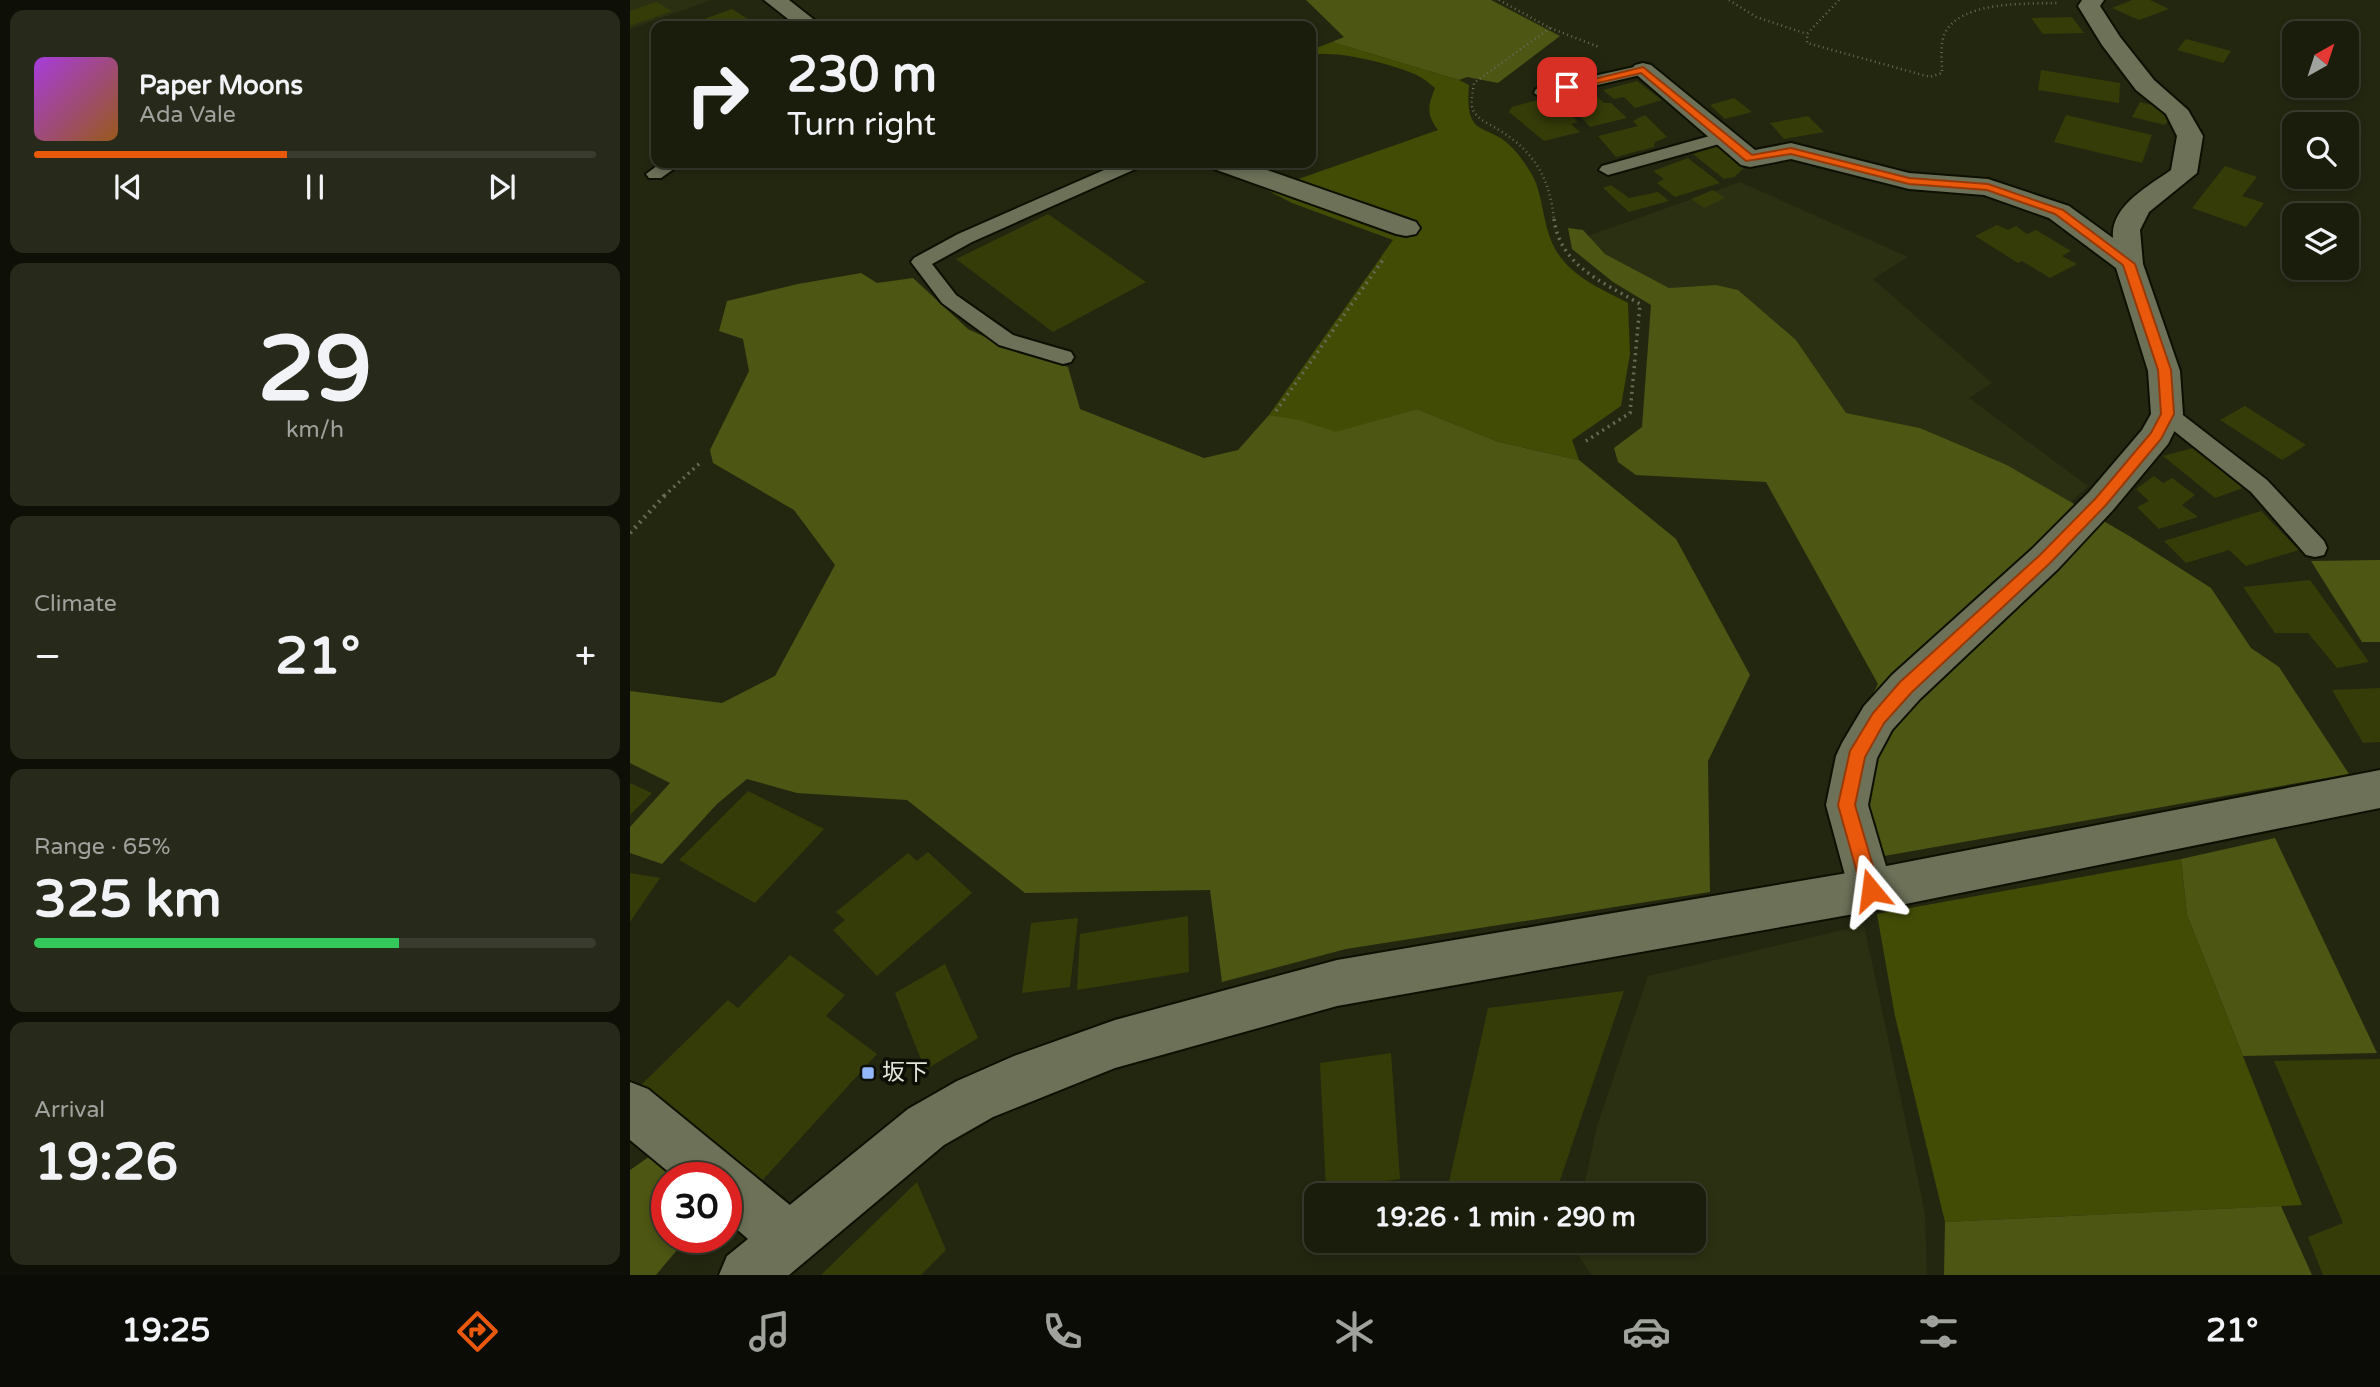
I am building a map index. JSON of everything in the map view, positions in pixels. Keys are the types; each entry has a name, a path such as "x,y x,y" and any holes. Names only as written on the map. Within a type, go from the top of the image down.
{"street":[{"path":"775,0 804,21"},
{"path":"1871,890 1847,805 1857,756 1878,718 1906,687 2045,559 2101,501 2156,436 2167,414 2164,370 2129,264 2126,230 2137,208 2184,173 2190,136 2176,110 2146,85 2110,40 2089,6 2093,1"},
{"path":"1643,70 1750,159 1791,151 1909,181 1988,187 2059,212 2129,264"},
{"path":"1237,168 1406,228"},
{"path":"746,1275 926,1127 975,1099 1032,1074 1115,1044 1337,983 1871,890 2380,789"},
{"path":"630,1107 697,1162"},
{"path":"742,1199 788,1238"}],"lane":[{"path":"1542,93 1643,70"},
{"path":"1608,170 1724,137"},
{"path":"655,174 665,168"},
{"path":"1062,356 1006,340 949,299 921,262 965,238 1123,168"},
{"path":"2167,414 2259,486 2315,548"}],"path":[{"path":"1499,0 1550,28 1620,53 1643,70"},
{"path":"1729,0 1737,8 1765,21 1807,34"},
{"path":"1839,0 1807,34 1807,43 1930,77 1942,73 1942,45 1947,30 1963,15 1984,8 2093,1"},
{"path":"1550,28 1474,83 1472,108 1479,117 1534,154 1549,188 1558,239 1563,250 1583,268 1640,304 1630,413 1587,441"},
{"path":"1276,411 1406,228"},
{"path":"630,533 680,479 701,463"}],"shaded area":[{"path":"630,0 711,0 651,21 630,29"},
{"path":"1740,182 1908,257 1873,279 1992,383 1969,398 2088,486 2071,502 2007,465 1920,428 1846,413 1796,340 1716,285 1669,288 1605,254 1588,236"},
{"path":"1864,925 1925,1213 1927,1275 1591,1275 1577,1253 1706,1253 1706,1183 1585,1183 1597,1126 1648,976"}],"green space":[{"path":"1306,0 1491,0 1560,36 1498,83 1467,77 1459,80 1332,42 1344,37"},
{"path":"1332,42 1469,85 1471,116 1475,123 1506,142 1519,155 1532,175 1548,232 1562,259 1584,279 1628,303 1630,354 1621,406 1572,440 1579,460 1499,442 1417,409 1336,433 1269,415 1393,240 1292,203 1267,190 1438,130 1429,110 1435,88 1424,79 1384,64 1350,56 1316,55 1316,48"},
{"path":"1568,228 1583,230 1605,254 1669,288 1716,285 1738,290 1796,340 1846,413 1920,428 2007,465 2131,537 2211,588 2251,648 2279,667 2349,774 1856,861 1842,754 1878,684 1766,482 1636,475 1618,462 1614,448 1642,427 1651,305 1613,282 1572,249"},
{"path":"861,273 877,283 913,278 968,329 1017,352 1068,367 1080,409 1204,458 1238,450 1269,415 1299,420 1336,432 1417,409 1499,442 1579,460 1676,539 1750,675 1708,761 1710,892 1346,949 1222,982 1210,890 1025,893 907,800 797,793 747,779 717,804 662,864 630,853 630,827 670,783 630,763 630,691 722,703 775,676 835,565 794,510 713,463 710,450 749,371 743,339 719,331 727,301 798,284"},
{"path":"2380,560 2380,642 2362,642 2311,561"},
{"path":"2275,838 2377,1053 2243,1056 2187,915 2181,859"},
{"path":"2181,859 2187,915 2302,1205 1945,1222 1895,1016 1877,914"},
{"path":"653,1154 661,1162 651,1162 651,1253 675,1253 656,1275 630,1275 630,1170"},
{"path":"2281,1206 2312,1275 1944,1275 1945,1222"}],"building":[{"path":"2132,0 2150,0 2169,9 2139,20 2112,8"},
{"path":"656,2 672,11 630,26 630,11"},
{"path":"732,9 751,21 699,21"},
{"path":"2072,17 2084,33 2043,34 2031,18"},
{"path":"2186,39 2231,51 2223,63 2177,50"},
{"path":"2041,70 2120,83 2119,103 2038,90"},
{"path":"1637,81 1662,100 1635,108 1624,97 1614,99 1603,90"},
{"path":"1594,93 1604,103 1611,103 1627,118 1590,127 1565,100"},
{"path":"1544,98 1559,114 1568,112 1578,122 1571,124 1580,132 1544,141 1509,112 1512,107"},
{"path":"1734,98 1752,112 1725,119 1710,105"},
{"path":"2140,102 2174,111 2165,125 2132,117"},
{"path":"1645,115 1667,137 1655,142 1654,147 1616,157 1598,136 1638,126 1633,121"},
{"path":"2066,115 2152,135 2142,163 2054,142"},
{"path":"1808,116 1824,132 1784,139 1770,123"},
{"path":"1717,146 1744,168 1734,177 1724,179 1693,154"},
{"path":"1688,158 1720,183 1675,197 1657,183 1664,179 1653,171"},
{"path":"2225,166 2257,177 2242,196 2264,203 2246,227 2192,208"},
{"path":"1611,185 1629,198 1658,192 1669,201 1629,212 1603,188"},
{"path":"1713,190 1725,198 1704,208 1691,199"},
{"path":"1048,214 1146,282 1053,332 956,259"},
{"path":"1997,225 2008,230 2016,226 2027,234 2036,230 2071,251 2062,256 2077,264 2050,278 2022,261 2018,263 1975,236"},
{"path":"2245,406 2306,445 2282,460 2220,420"},
{"path":"2193,448 2243,488 2215,498 2163,456"},
{"path":"2154,476 2163,483 2172,478 2195,495 2182,505 2198,517 2159,529 2137,507 2149,501 2136,489"},
{"path":"2261,511 2299,550 2246,566 2229,550 2186,563 2164,541"},
{"path":"2310,580 2369,662 2337,668 2308,633 2275,633 2243,587"},
{"path":"2380,688 2380,742 2363,743 2332,690"},
{"path":"630,783 652,793 630,815"},
{"path":"748,791 824,829 755,903 679,860"},
{"path":"928,852 972,893 877,976 833,930 845,920 836,912 908,853 917,861"},
{"path":"630,873 660,878 630,922"},
{"path":"1188,916 1189,972 1077,990 1080,934"},
{"path":"1078,918 1070,987 1022,993 1031,923"},
{"path":"790,955 845,995 826,1016 877,1054 759,1184 742,1170 742,1162 733,1162 641,1085 728,1000 738,1008"},
{"path":"945,964 978,1038 925,1070 895,993"},
{"path":"1624,991 1559,1183 1449,1183 1488,1008"},
{"path":"1391,1053 1400,1179 1373,1183 1326,1183 1320,1063"},
{"path":"2380,1059 2380,1275 2323,1275 2308,1237 2343,1223 2274,1061"},
{"path":"917,1182 946,1250 921,1275 821,1275"}],"place":[{"name":"坂下","path":"868,1073"}],"route":[{"path":"1567,87 1643,70 1750,159 1791,151 1909,181 1988,187 2059,212 2129,264 2164,370 2167,414 2156,436 2101,501 2045,559 1906,687 1878,718 1857,756 1847,805 1871,890"}]}
